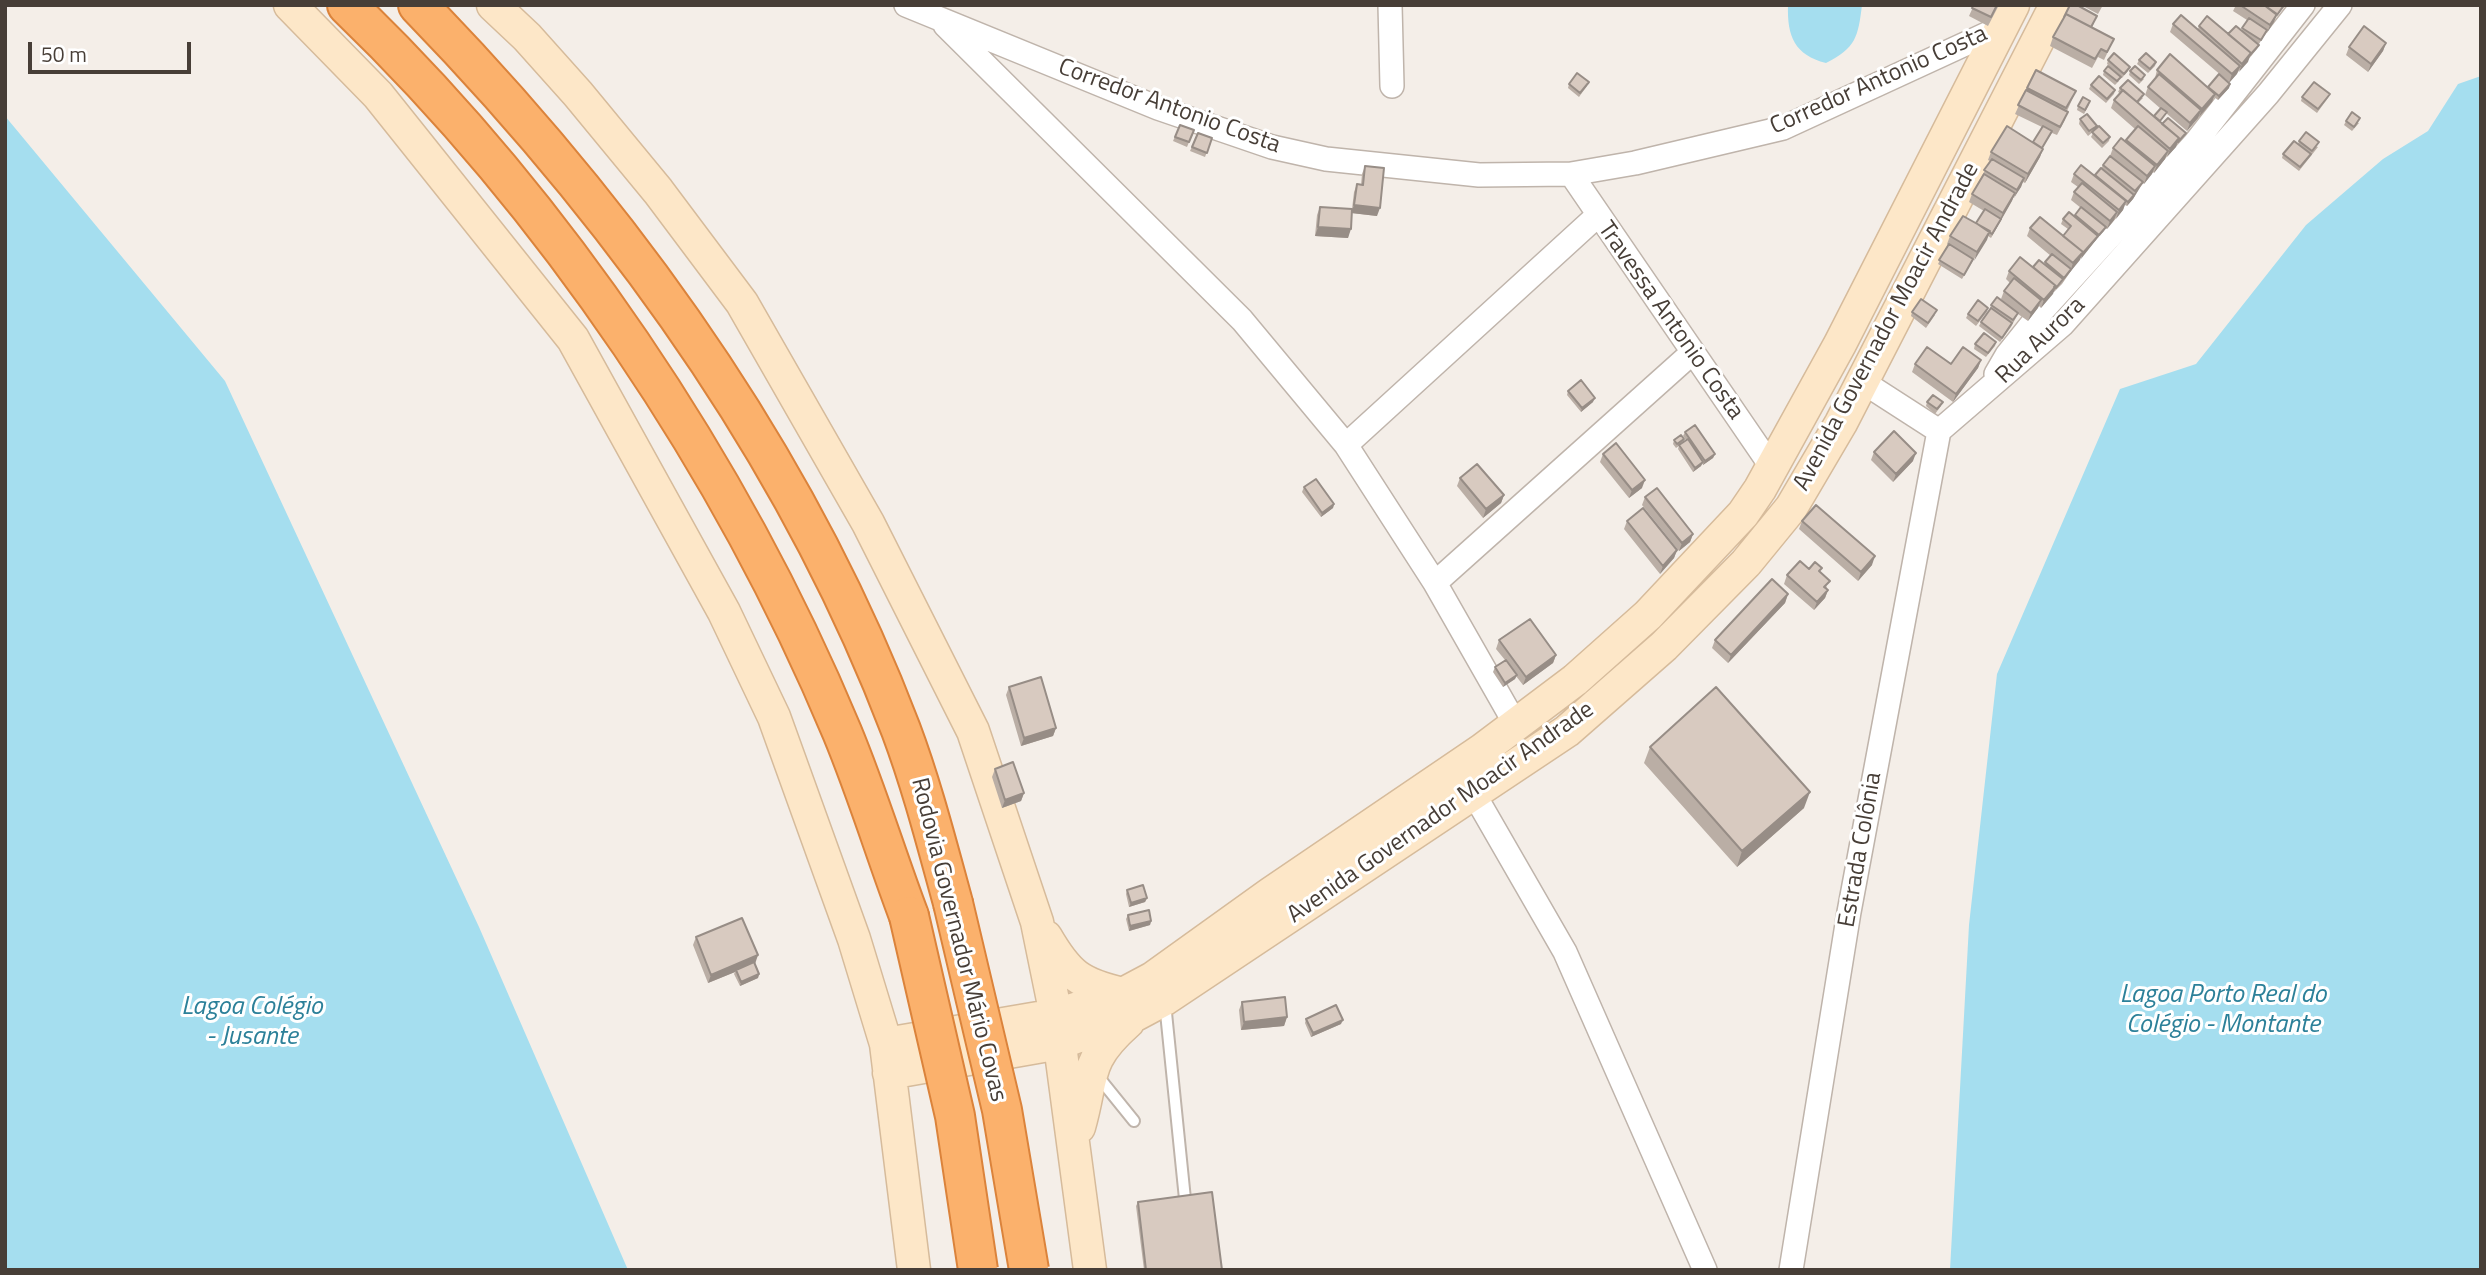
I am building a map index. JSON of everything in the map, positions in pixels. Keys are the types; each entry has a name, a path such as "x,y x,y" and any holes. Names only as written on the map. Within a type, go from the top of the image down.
{"highway":[{"name":"Rodovia Governador Mário Covas","path":"347,5 416,71 467,129 579,272 680,418 730,504 823,689 843,734 909,916 955,1116 978,1270"},
{"name":"Rodovia Governador Mário Covas","path":"418,5 506,98 624,241 669,303 780,474 822,553 901,730 953,903 1002,1110 1030,1270"}],"main road":[{"path":"290,5 378,95 573,339 724,612 774,717 854,939 887,1058 914,1270"},
{"path":"493,5 527,37 578,94 657,191 742,303 868,523 973,731 1037,922 1058,1029 1090,1270"},
{"name":"Avenida Governador Moacir Andrade","path":"887,1058 1058,1029 1130,1004 1474,794 1567,731 1664,646 1746,563 1791,508 1863,382 2056,5"},
{"name":"Avenida Governador Moacir Andrade","path":"1159,988 1575,680 1648,615 1744,514 1840,344 2008,16"},
{"path":"1766,478 1791,508"},
{"path":"1037,922 1068,970 1083,982 1130,1004 1091,1067 1073,1145"}],"street":[{"name":"Corredor Antonio Costa","path":"906,5 1158,107 1272,147 1326,159 1479,175 1571,174 1635,163 1783,128 2008,16"},
{"path":"1390,5 1392,86"},
{"name":"Rua Aurora","path":"1987,392 2007,355 2036,319 2195,143 2303,5"},
{"name":"Rua Aurora","path":"1987,392 2062,325 2094,290 2268,94 2340,5"},
{"path":"938,18 1242,320 1346,444 1435,583 1516,725"},
{"name":"Travessa Antonio Costa","path":"1571,174 1597,216 1693,352 1766,478"},
{"path":"1346,444 1597,216"},
{"path":"1435,583 1693,352"},
{"path":"1863,382 1939,431 1987,392"},
{"name":"Estrada Colônia","path":"1791,1270 1849,912 1939,431"},
{"path":"1474,794 1565,952 1705,1270"}],"lane":[{"path":"1159,988 1185,1199"},
{"path":"1091,1067 1134,1121"}],"water":[{"path":"1788,5 1862,5 1854,40 1836,58 1826,63 1815,60 1800,50 1791,35"},
{"name":"Lagoa Porto Real do Colégio - Montante","path":"2481,76 2481,1270 1950,1270 1969,925 1997,674 2120,389 2196,364 2306,225 2383,159 2428,131 2458,84"},
{"name":"Lagoa Colégio - Jusante","path":"5,116 225,381 479,927 628,1270 5,1270"}],"building":[{"path":"1974,5 1997,5 1991,17 1972,8"},
{"path":"2070,5 2077,5 2097,16 2091,27 2066,14 2064,17"},
{"path":"2240,5 2264,5 2277,14 2270,25"},
{"path":"2264,5 2284,5 2277,15"},
{"path":"2066,14 2114,39 2107,52 2101,49 2095,59 2053,37"},
{"path":"2181,15 2240,66 2232,74 2173,24"},
{"path":"2207,16 2251,53 2242,64 2199,26"},
{"path":"2249,18 2267,30 2261,40 2242,28"},
{"path":"2236,26 2259,45 2250,55 2251,53 2228,34"},
{"path":"2364,26 2386,43 2371,64 2349,47"},
{"path":"2114,53 2130,67 2124,74 2108,60"},
{"path":"2146,53 2156,62 2150,69 2139,60"},
{"path":"2170,54 2215,94 2202,109 2157,70"},
{"path":"2108,66 2121,77 2117,81 2104,71"},
{"path":"2135,66 2145,75 2141,80 2130,71"},
{"path":"2036,70 2076,91 2066,108 2027,88"},
{"path":"1577,73 1589,82 1580,93 1569,84"},
{"path":"2159,74 2201,110 2190,123 2148,87"},
{"path":"2219,74 2230,84 2219,96 2208,87"},
{"path":"2099,76 2115,90 2107,99 2091,85"},
{"path":"2128,80 2144,94 2137,102 2120,88"},
{"path":"2314,82 2330,94 2318,109 2302,97"},
{"path":"2026,90 2068,112 2060,127 2018,105"},
{"path":"2123,90 2179,138 2170,149 2114,100"},
{"path":"2083,97 2090,101 2085,110 2078,106"},
{"path":"2161,108 2167,112 2160,121 2154,116"},
{"path":"2352,112 2360,118 2354,127 2346,121"},
{"path":"2087,114 2097,126 2089,131 2080,119"},
{"path":"2168,118 2186,133 2178,142 2179,138 2162,124"},
{"path":"1180,125 1194,130 1189,142 1175,137"},
{"path":"2007,126 2043,149 2028,174 1991,152"},
{"path":"2043,126 2052,131 2042,148 2033,142"},
{"path":"2099,126 2110,137 2103,143 2092,132"},
{"path":"2138,126 2168,151 2157,165 2126,140"},
{"path":"2306,132 2319,142 2312,151 2299,141"},
{"path":"1198,133 1212,138 1207,153 1192,147"},
{"path":"2121,138 2155,166 2147,176 2113,148"},
{"path":"2294,141 2311,154 2300,167 2283,154"},
{"path":"2110,156 2143,182 2135,191 2103,165"},
{"path":"1992,159 2024,178 2017,190 1984,170"},
{"path":"2081,165 2126,201 2119,210 2074,174"},
{"path":"1365,166 1384,168 1380,208 1354,205 1357,184 1363,185"},
{"path":"2101,168 2134,195 2128,202 2095,175"},
{"path":"1984,174 2015,193 2003,213 1972,194"},
{"path":"2082,183 2117,212 2110,221 2074,192"},
{"path":"1320,207 1352,209 1351,229 1318,227"},
{"path":"2081,207 2106,227 2099,235 2075,215"},
{"path":"1985,209 2001,219 1992,234 1976,223"},
{"path":"2069,212 2098,236 2082,254 2083,252 2063,236 2071,226 2063,219"},
{"path":"1963,216 1990,231 1977,252 1950,236"},
{"path":"2040,217 2083,252 2073,263 2030,228"},
{"path":"1949,244 1973,259 1964,275 1939,260"},
{"path":"2052,254 2071,269 2064,278 2045,262"},
{"path":"2020,257 2056,286 2044,300 2009,271"},
{"path":"2039,260 2063,279 2056,288 2033,267"},
{"path":"2014,278 2041,300 2031,313 2004,291"},
{"path":"1997,297 2018,313 2013,320 1991,305"},
{"path":"1921,299 1937,310 1928,323 1912,312"},
{"path":"1978,300 1988,308 1978,321 1968,314"},
{"path":"1991,308 2012,323 2002,338 1981,322"},
{"path":"1984,333 1996,342 1988,353 1975,344"},
{"path":"1927,347 1951,364 1963,347 1981,360 1956,394 1915,364"},
{"path":"1581,380 1595,398 1582,408 1568,391"},
{"path":"1933,395 1943,402 1937,409 1927,402"},
{"path":"1695,425 1715,454 1705,461 1685,432"},
{"path":"1894,431 1916,453 1896,474 1874,452"},
{"path":"1681,435 1684,439 1677,444 1674,440"},
{"path":"1688,439 1703,462 1695,468 1679,445"},
{"path":"1616,443 1645,480 1632,490 1603,454"},
{"path":"1477,464 1504,495 1486,509 1460,478"},
{"path":"1316,479 1334,504 1322,513 1304,487"},
{"path":"1657,488 1693,534 1682,543 1645,497"},
{"path":"1816,505 1875,556 1861,572 1802,521"},
{"path":"1643,508 1677,550 1663,566 1627,521"},
{"path":"1800,561 1809,569 1815,562 1822,568 1819,571 1830,581 1824,587 1828,590 1817,602 1787,575"},
{"path":"1772,579 1788,594 1731,655 1715,640"},
{"path":"1530,619 1556,655 1526,677 1499,640"},
{"path":"1506,660 1517,675 1505,683 1495,667"},
{"path":"1041,677 1056,728 1024,738 1009,687"},
{"path":"1716,687 1810,792 1742,851 1650,747"},
{"path":"1013,762 1024,793 1005,800 995,769"},
{"path":"1143,885 1147,898 1131,903 1127,890"},
{"path":"1149,910 1151,921 1130,926 1128,915"},
{"path":"742,918 758,955 711,975 696,937"},
{"path":"754,962 759,974 741,982 736,970"},
{"path":"1285,997 1287,1017 1244,1022 1242,1002"},
{"path":"1336,1005 1343,1020 1313,1033 1306,1019"},
{"path":"1212,1192 1222,1270 1146,1270 1138,1202"}]}
